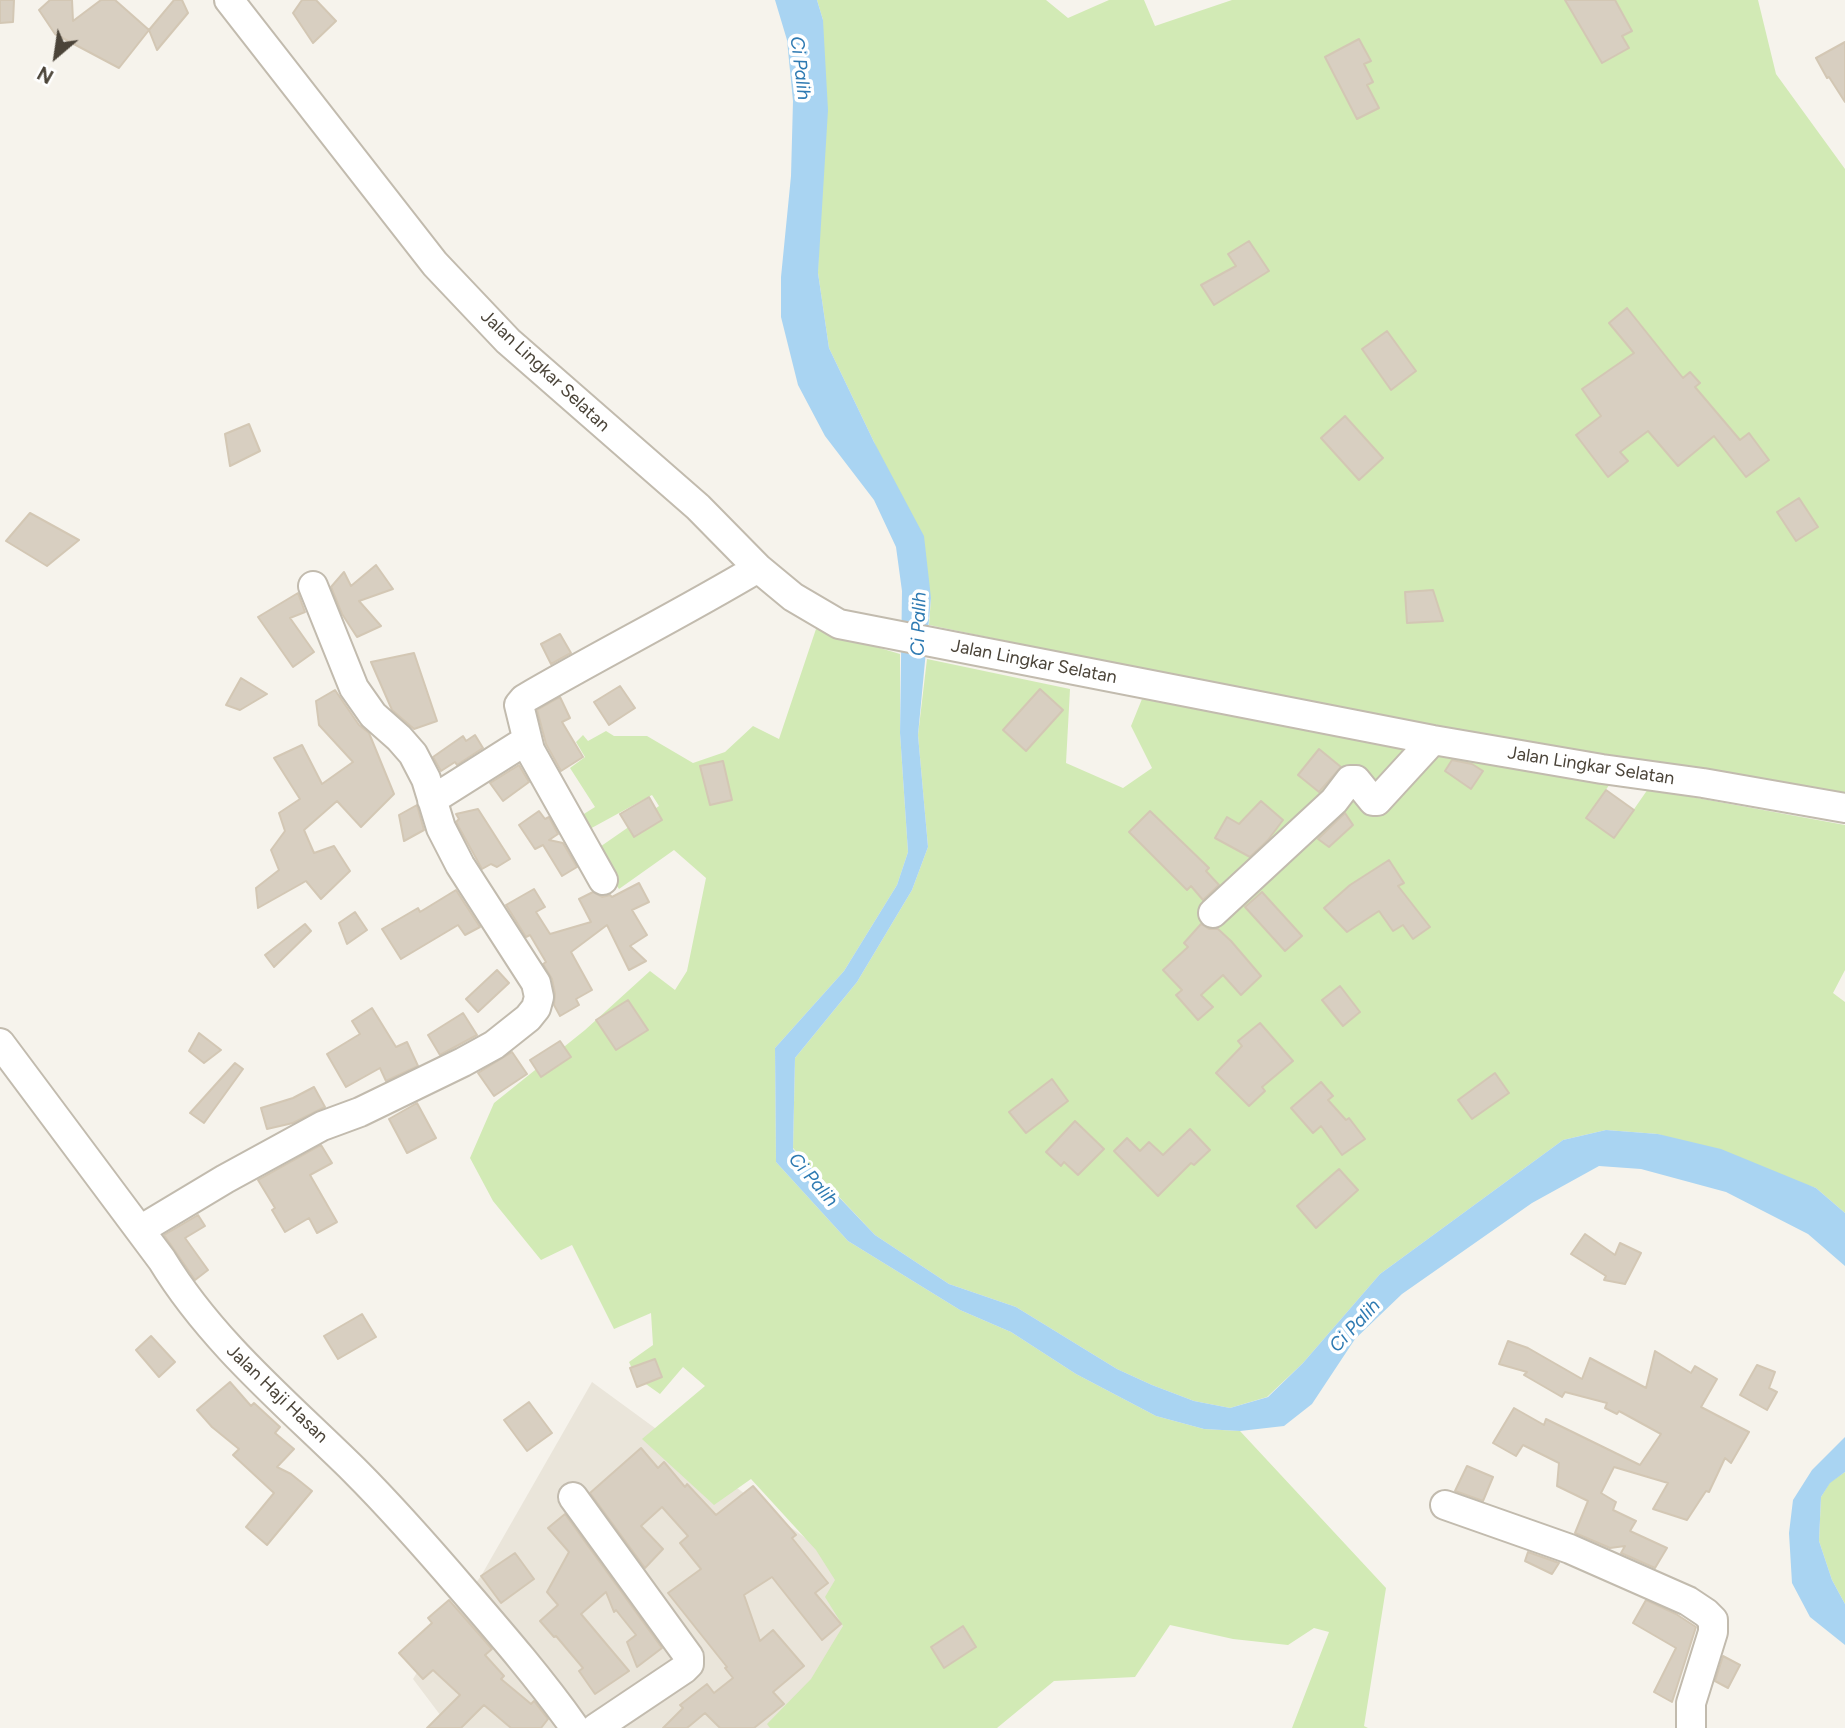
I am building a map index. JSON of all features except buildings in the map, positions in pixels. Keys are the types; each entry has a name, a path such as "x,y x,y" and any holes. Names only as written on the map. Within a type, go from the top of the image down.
{"street":[{"name":"Jalan Lingkar Selatan","path":"229,0 435,264 508,341 698,507 758,568 793,597 839,624 1433,740 1845,808"},
{"path":"603,880 530,750 519,709 524,699 585,663 695,606 758,568"},
{"path":"140,1230 225,1179 322,1126 360,1112 494,1045 528,1018 536,1008 539,997 536,984 460,865 441,828 426,779 413,754 373,715 354,688 313,586"},
{"path":"432,800 527,740"},
{"path":"1213,913 1334,801 1350,780 1356,780 1373,801 1377,801 1433,740"},
{"name":"Jalan Haji Hasan","path":"0,1043 219,1338 277,1398 400,1516 539,1680 575,1728"},
{"path":"573,1497 689,1657 689,1664 684,1669 596,1728"},
{"path":"1445,1505 1570,1549 1688,1601 1706,1613 1713,1620 1713,1632 1691,1703 1691,1728"}],"shaded area":[{"path":"592,1382 875,1589 823,1728 450,1728 413,1679 457,1608 481,1576"}],"green space":[{"path":"817,0 1046,0 1068,18 1109,0 1144,0 1155,26 1232,0 1758,0 1776,74 1845,169 1845,798 1456,734 929,625 931,598 874,442 829,348 818,273 823,20"},
{"path":"816,629 900,654 900,733 908,852 897,885 844,971 775,1048 776,1162 848,1241 960,1310 1011,1332 1076,1374 1156,1416 1204,1429 1240,1431 1386,1588 1364,1726 1368,1728 1292,1728 1329,1632 1314,1628 1288,1645 1233,1639 1170,1625 1135,1677 1054,1681 997,1728 770,1728 767,1724 811,1679 843,1626 825,1597 835,1580 816,1550 751,1479 714,1505 642,1439 705,1386 683,1367 660,1394 636,1377 629,1362 653,1345 651,1313 614,1329 572,1245 541,1260 493,1201 470,1158 494,1103 585,1030 650,971 675,990 687,971 706,878 674,850 619,889 594,851 659,806 652,795 588,830 579,817 595,807 570,768 585,757 576,742 583,735 588,741 606,731 614,736 647,736 693,763 725,752 753,726 779,739"},
{"path":"927,659 1070,689 1066,763 1123,788 1152,768 1131,726 1142,699 1414,751 1612,781 1586,818 1614,838 1648,789 1845,825 1845,970 1833,993 1845,1002 1845,1213 1816,1188 1658,1134 1606,1130 1563,1140 1380,1274 1303,1363 1267,1397 1230,1408 1194,1401 1152,1385 1117,1369 1016,1307 949,1284 875,1235 793,1148 795,1058 857,982 912,890 928,847 918,735"},
{"path":"1845,1472 1845,1604 1832,1580 1819,1541 1821,1497 1830,1482"}],"water":[{"name":"Ci Palih","path":"775,0 817,0 823,20 828,110 818,273 829,348 874,442 924,536 931,598 918,735 928,847 912,890 857,982 795,1058 793,1149 875,1235 949,1284 1016,1307 1117,1369 1152,1385 1194,1401 1230,1408 1268,1397 1303,1363 1380,1274 1563,1140 1606,1130 1658,1134 1721,1149 1816,1188 1845,1213 1845,1266 1808,1234 1726,1192 1641,1169 1599,1166 1532,1203 1402,1294 1355,1339 1312,1404 1284,1426 1240,1431 1204,1429 1156,1416 1076,1374 1011,1332 960,1310 848,1241 776,1162 775,1048 844,971 897,885 908,852 900,733 902,591 896,547 874,500 825,436 798,385 781,317 781,277 791,176 793,101 787,40"},
{"path":"1845,1437 1845,1472 1830,1483 1821,1497 1819,1541 1832,1580 1845,1604 1845,1645 1810,1617 1792,1583 1789,1533 1793,1500 1812,1470"}]}
